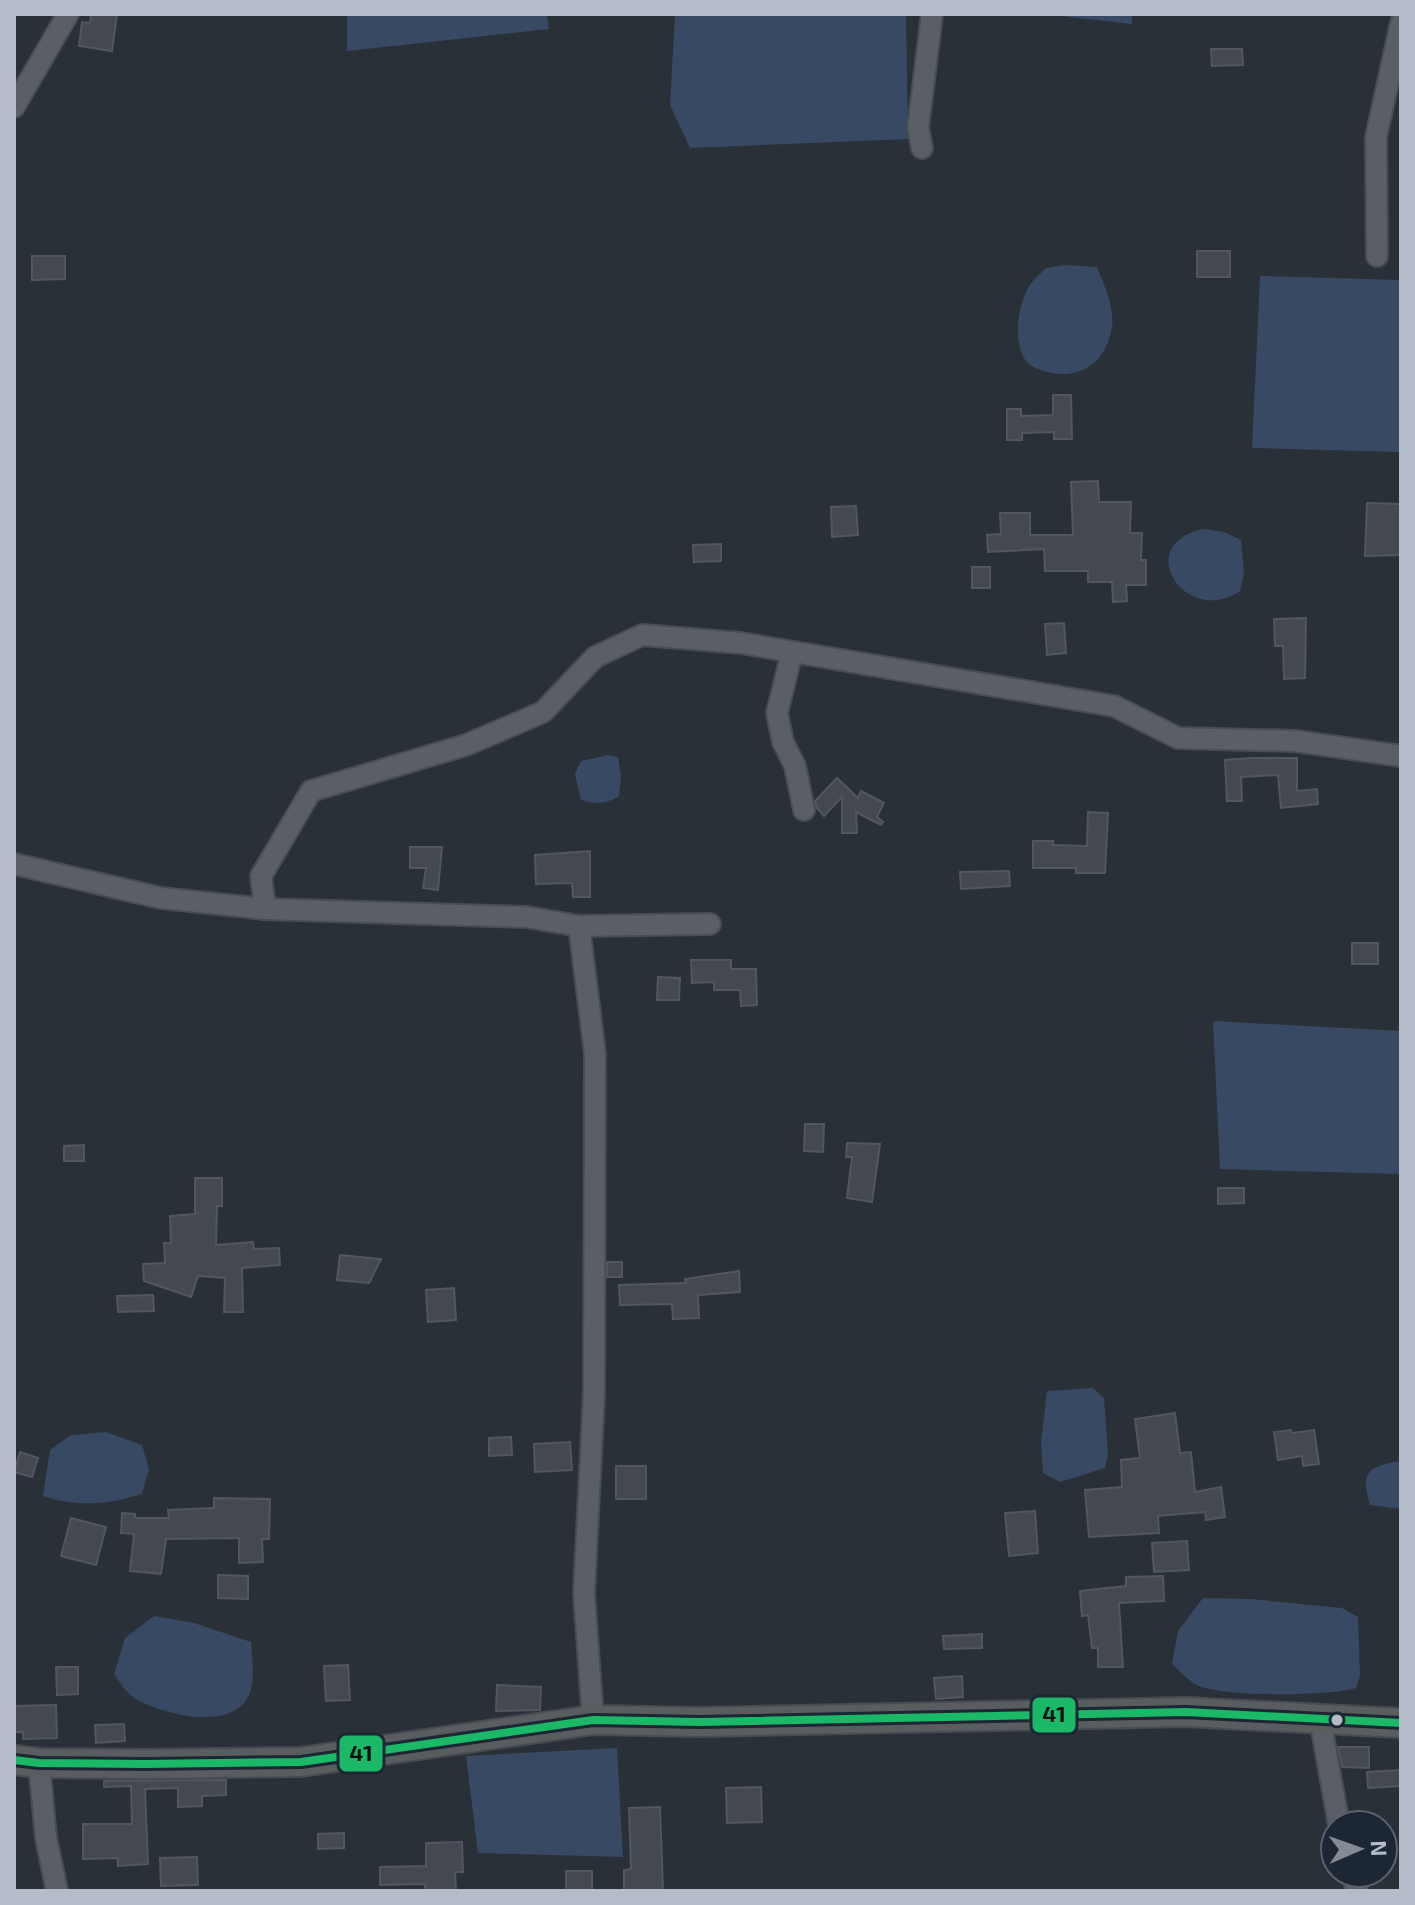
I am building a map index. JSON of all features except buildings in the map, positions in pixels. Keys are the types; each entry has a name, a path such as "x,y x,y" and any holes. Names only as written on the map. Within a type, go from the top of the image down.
{"highway":[{"path":"27,1762 301,1762 593,1720 700,1722 1186,1712 1401,1723"}],"street":[{"path":"14,107 68,14"},
{"path":"922,148 918,128 932,14"},
{"path":"1377,256 1376,137 1401,23"},
{"path":"265,909 261,876 311,791 466,745 543,712 595,657 642,635 741,643 1114,706 1178,738 1295,741 1401,756"},
{"path":"792,652 777,713 783,742 795,766 804,810"},
{"path":"14,864 161,898 265,909 527,917 579,926 710,924"},
{"path":"579,926 595,1054 594,1393 584,1593 593,1720"},
{"path":"1320,1719 1336,1809"},
{"path":"27,1762 57,1891"}],"water":[{"path":"347,14 547,14 549,29 347,51"},
{"path":"675,14 906,14 908,139 690,148 670,105"},
{"path":"1043,14 1132,14 1132,24"},
{"path":"1065,265 1097,267 1113,320 1109,339 1099,358 1083,370 1063,374 1044,371 1029,364 1021,350 1018,331 1022,302 1029,286 1046,268"},
{"path":"1260,276 1401,280 1401,452 1252,448"},
{"path":"1204,529 1224,532 1241,540 1244,573 1240,591 1220,600 1201,599 1185,592 1174,580 1169,565 1171,550 1182,537"},
{"path":"608,755 618,757 621,777 619,796 601,802 581,800 575,774 581,761"},
{"path":"1213,1021 1401,1031 1401,1174 1220,1169"},
{"path":"1093,1388 1104,1398 1108,1454 1105,1468 1060,1482 1043,1473 1041,1442 1047,1391"},
{"path":"106,1432 142,1445 149,1469 142,1494 92,1503 68,1502 43,1496 50,1450 71,1435"},
{"path":"1401,1462 1401,1509 1370,1505 1366,1487 1368,1475 1376,1467"},
{"path":"1203,1598 1251,1599 1342,1608 1358,1617 1360,1675 1356,1688 1300,1694 1249,1694 1208,1689 1192,1682 1172,1664 1178,1631"},
{"path":"154,1616 194,1623 251,1642 252,1684 248,1697 239,1708 211,1717 194,1717 161,1710 128,1693 114,1674 125,1638"},
{"path":"617,1748 623,1857 478,1853 466,1756"}],"transit line":[{"name":"41","path":"14,1760 145,1764 301,1762 593,1720 700,1722 1186,1712 1401,1723"}]}
